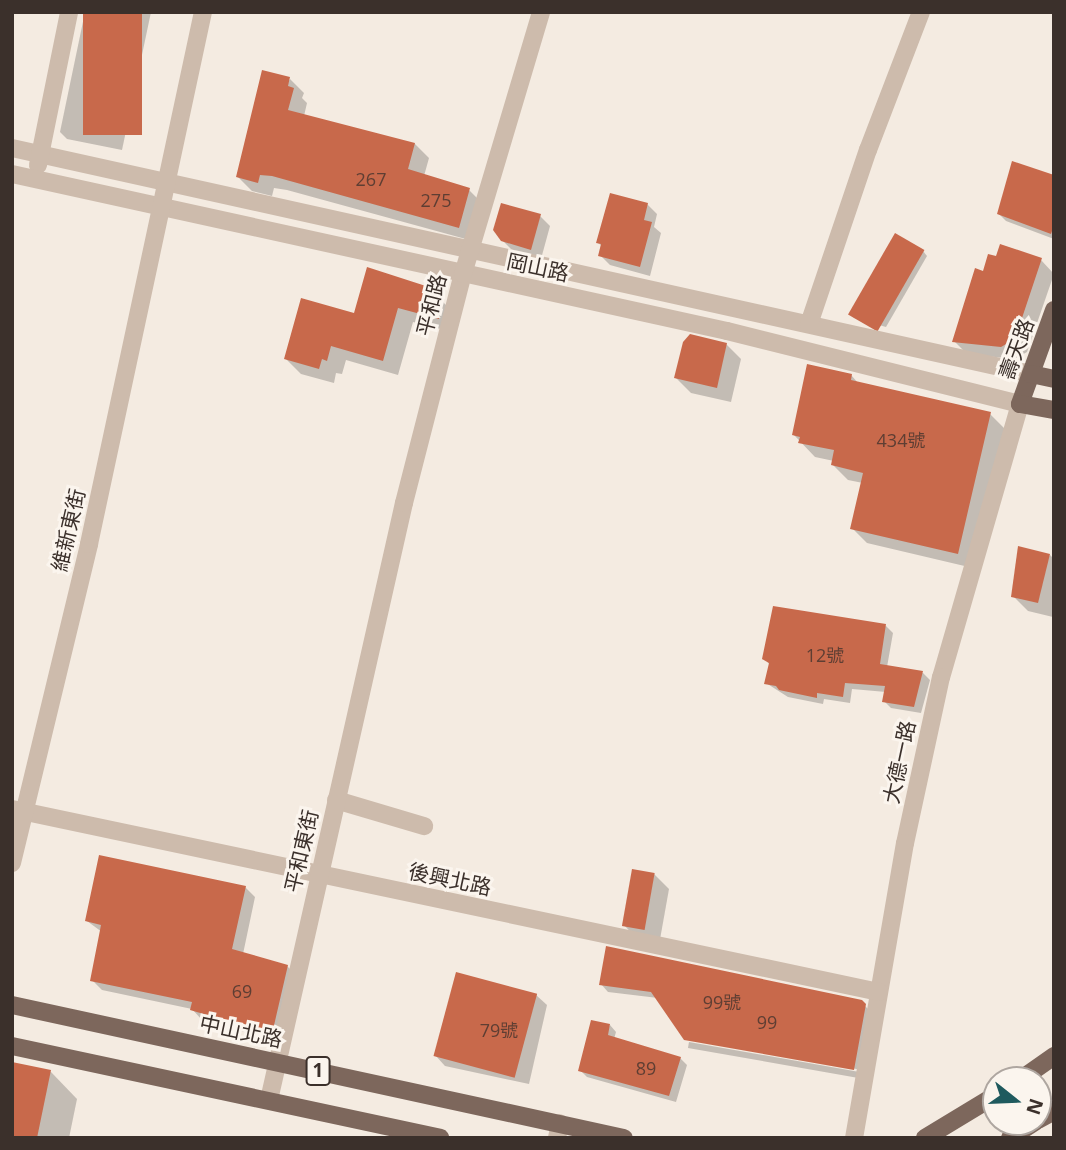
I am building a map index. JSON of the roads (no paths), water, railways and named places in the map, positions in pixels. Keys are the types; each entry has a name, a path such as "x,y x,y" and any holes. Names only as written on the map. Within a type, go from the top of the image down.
{"main road":[{"name":"壽天路","path":"1020,404 1054,310"},
{"name":"岡山路","path":"1031,374 1054,379"},
{"name":"岡山路","path":"1020,404 1054,410"},
{"name":"中山北路","path":"12,1005 278,1063 558,1130 625,1138"},
{"name":"1","path":"12,1046 440,1138"},
{"path":"925,1138 982,1103"}],"street":[{"path":"35,178 69,12"},
{"name":"維新東街","path":"12,863 18,811 89,544 203,12"},
{"name":"平和路","path":"378,611 469,251 541,12"},
{"path":"809,324 869,150 921,12"},
{"name":"岡山路","path":"12,148 1031,374"},
{"name":"岡山路","path":"12,174 727,331 1020,404"},
{"name":"大德一路","path":"854,1138 905,843 941,677 1020,404"},
{"name":"平和東街","path":"269,1100 378,611"},
{"path":"336,800 424,826"},
{"name":"後興北路","path":"18,811 879,992"}]}
